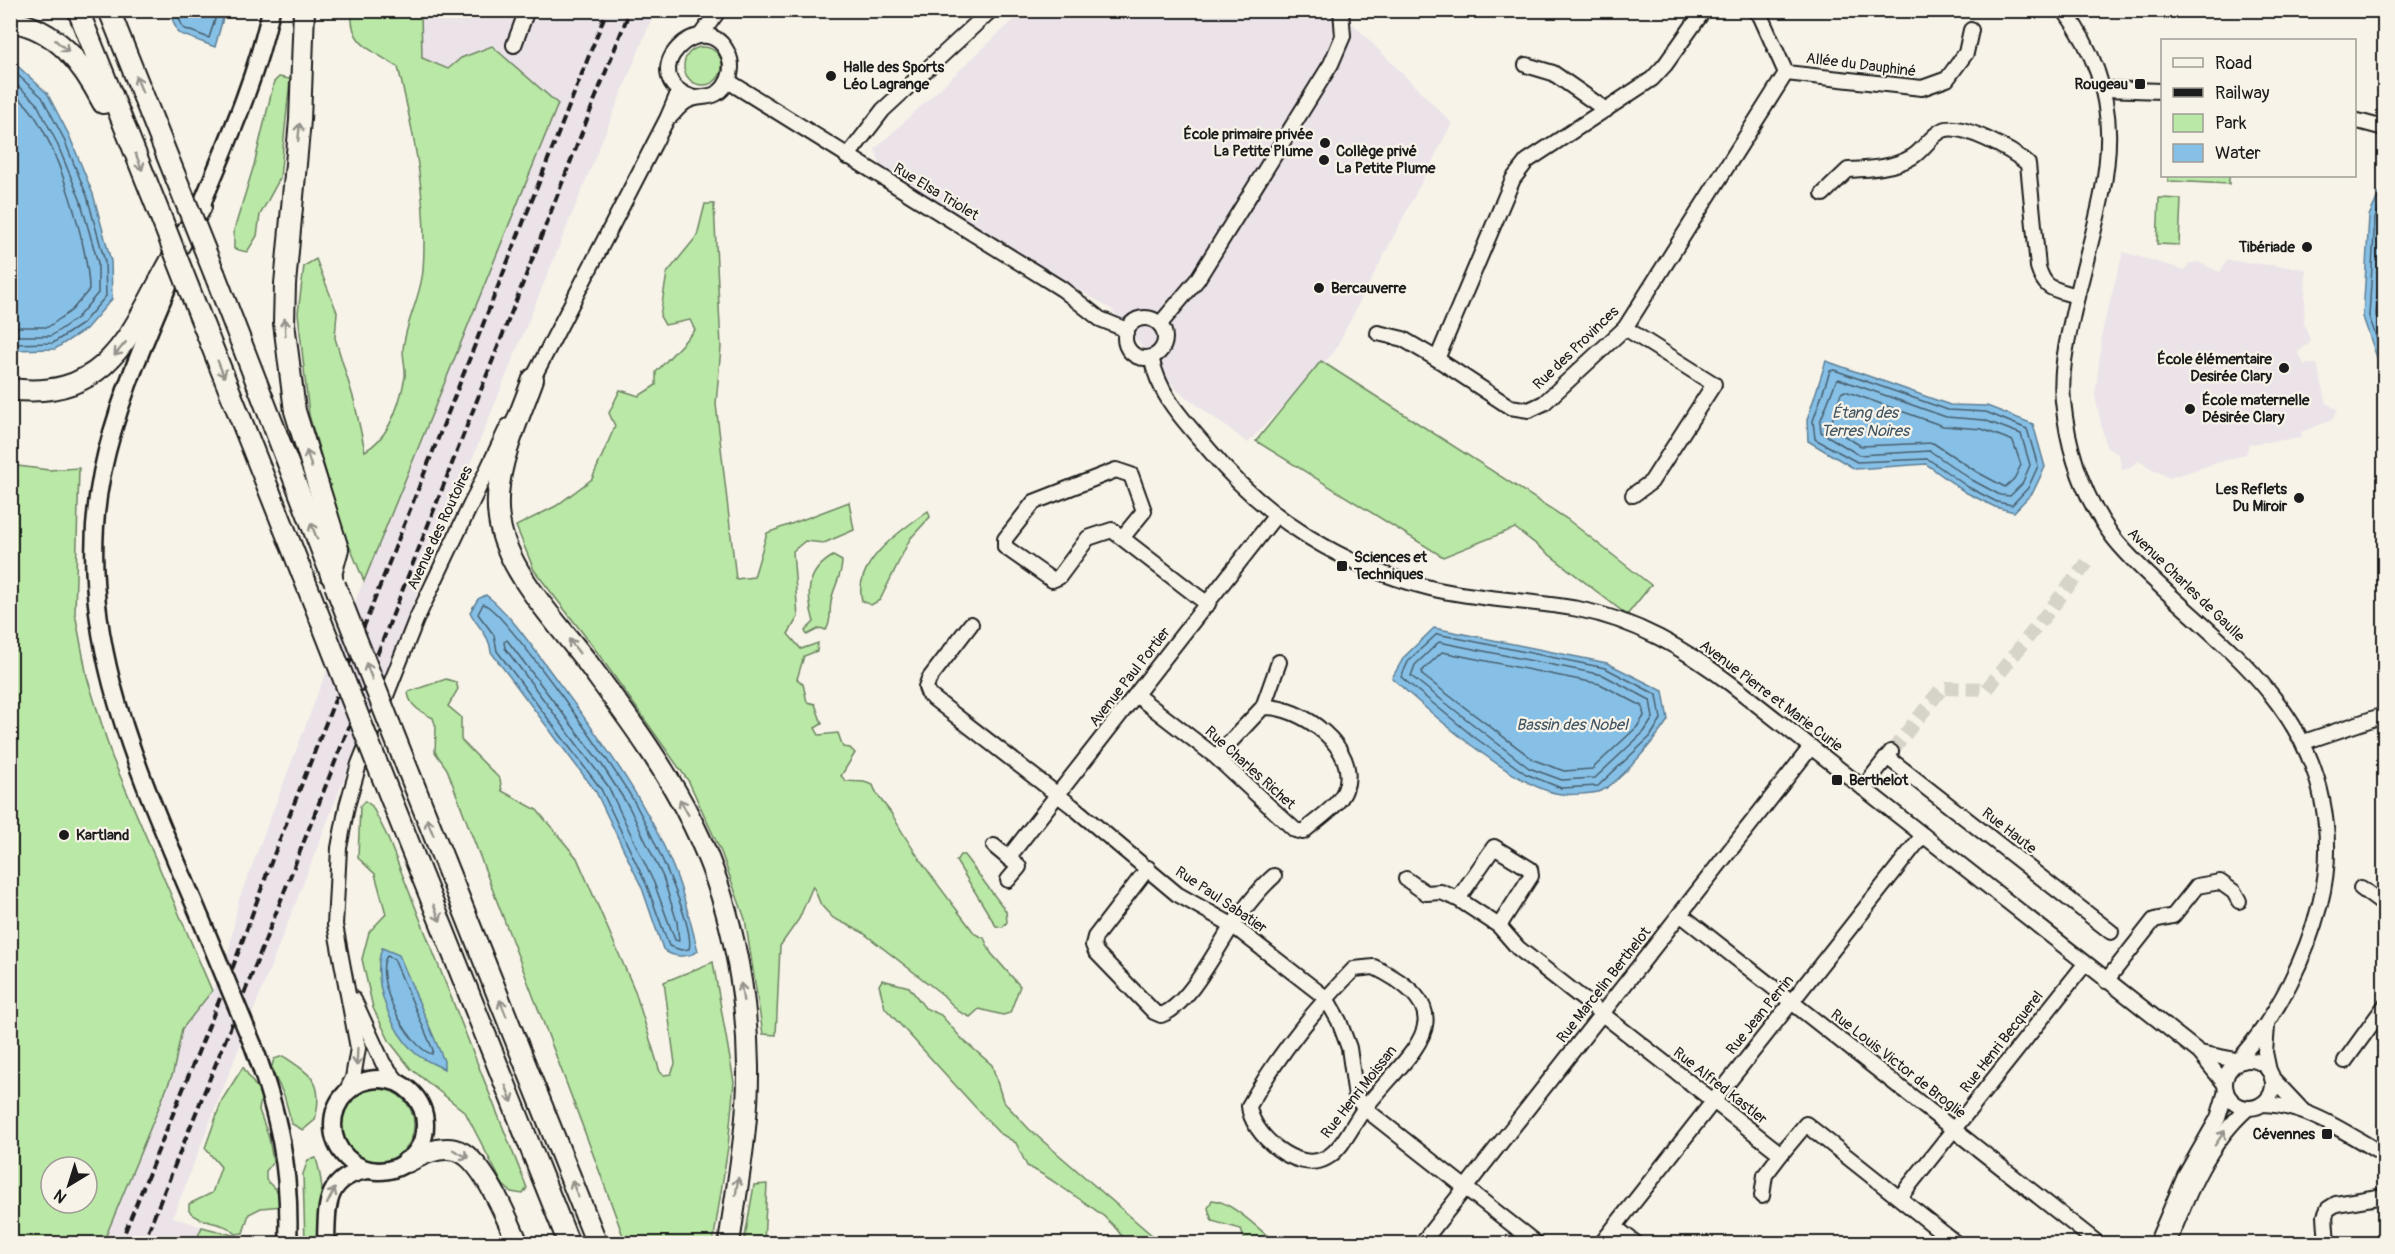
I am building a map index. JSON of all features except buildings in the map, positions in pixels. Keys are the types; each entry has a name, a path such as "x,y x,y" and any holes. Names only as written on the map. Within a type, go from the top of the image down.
{"highway":[{"path":"78,10 568,1244"},
{"path":"109,10 215,275 390,726 597,1244"},
{"path":"304,10 302,99 285,284 284,323 295,411 338,549 333,580"},
{"path":"10,21 31,26 66,48 93,82 110,119 127,133"},
{"path":"10,389 42,390 70,384 94,372 118,352 139,323 201,207"},
{"path":"533,379 512,437 498,492 498,519 505,543 537,598 633,727 666,775 688,814 714,874 739,969 748,1067 745,1123 729,1244"},
{"path":"407,1162 442,1149 456,1150 467,1156 478,1168 502,1208 518,1244"}],"main road":[{"path":"271,10 249,90 120,407 102,474 94,542 96,609 110,683 125,734 254,1046 280,1125 287,1167 288,1244"},
{"path":"326,1244 327,1202 330,1193 353,1172 382,1171 407,1162 423,1140 426,1125 422,1109 414,1095 399,1083 384,1079 368,1080 354,1086 337,1108 335,1139 353,1164 368,1170"}],"street":[{"path":"514,45 527,10"},
{"path":"700,36 718,10 718,41"},
{"path":"847,157 883,110 991,10"},
{"path":"1160,324 1197,280 1341,47 1343,36 1341,10"},
{"path":"1754,10 1760,15 1786,73"},
{"name":"Avenue Charles de Gaulle","path":"2064,10 2090,50 2104,89 2109,148 2108,166 2064,362 2063,398 2073,458 2095,508 2129,555 2267,687 2293,722 2316,771 2325,814 2326,869 2322,897 2311,933 2268,1026 2243,1054 2242,1061"},
{"path":"1437,359 1513,179 1527,161 1652,79 1700,12"},
{"name":"Allée du Dauphiné","path":"1786,73 1922,88 1947,79 1966,53 1971,30"},
{"path":"694,98 679,91 671,81 668,68 670,56 677,45 687,38 700,36 718,41 726,49 730,59 728,81"},
{"path":"1526,65 1553,73 1606,110"},
{"name":"Rue des Provinces","path":"1378,333 1403,339 1510,407 1529,410 1544,403 1624,327 1786,73"},
{"name":"Rue Elsa Triolet","path":"728,81 1062,289 1100,319 1127,330"},
{"name":"Avenue des Routoires","path":"668,119 681,106 694,98 714,96 728,81"},
{"path":"2104,89 2161,91"},
{"name":"Avenue des Routoires","path":"343,1098 355,1072 358,1048 335,925 336,885 347,806 359,764 416,620 491,457 668,119 679,91"},
{"path":"2356,120 2385,128"},
{"path":"1823,194 1848,170 1875,168 1912,158 1942,130 1955,128 1968,130 2028,164 2038,267 2043,282 2051,288 2077,296"},
{"path":"1141,318 1154,320 1160,324 1165,336 1162,349 1151,357 1132,353 1126,343 1127,330 1135,320 1141,318"},
{"path":"1624,327 1714,384 1652,482 1633,495"},
{"name":"Avenue Pierre et Marie Curie","path":"1151,357 1157,382 1164,396 1220,463 1276,515 1341,555 1392,577 1451,593 1579,609 1651,633 1705,664 2199,1053 2225,1088"},
{"path":"1122,537 1144,511 1131,475 1116,470 1034,502 1005,539 1005,547 1052,580 1059,576 1089,538 1112,530 1208,604"},
{"name":"Avenue Paul Portier","path":"1008,858 1276,515"},
{"name":"Rue Paul Sabatier","path":"971,624 928,679 926,687 929,695 1058,795 1177,894 1232,925 1326,998 1339,1021 1349,1048 1356,1097 1364,1108"},
{"path":"1216,757 1260,711 1279,662"},
{"name":"Rue Charles Richet","path":"1136,695 1216,757 1295,830 1303,832 1340,799 1349,776 1346,760 1323,731 1302,714 1273,706 1260,711"},
{"path":"2304,742 2385,715"},
{"name":"Rue Marcelin Berthelot","path":"1422,1243 1811,747"},
{"name":"Rue Haute","path":"1863,788 1889,754 2111,932"},
{"name":"Rue Jean Perrin","path":"1601,1244 1923,835"},
{"path":"994,846 1019,867 1008,880"},
{"path":"1406,879 1426,893 1442,892 1458,899 1490,849 1494,847 1530,869 1531,876 1499,926"},
{"path":"1148,868 1095,937 1093,945 1096,952 1154,1012 1161,1015 1170,1012 1204,971 1232,925 1274,876"},
{"path":"2106,981 2154,921 2173,916 2197,886 2220,882 2234,892 2238,901"},
{"path":"2361,888 2385,905"},
{"name":"Rue Alfred Kastler","path":"1458,899 1499,926 1518,948 1781,1154"},
{"name":"Rue Louis Victor de Broglie","path":"1680,914 2095,1241"},
{"name":"Rue Henri Becquerel","path":"1900,1197 2085,964"},
{"name":"Rue Henri Moissan","path":"1374,967 1394,977 1420,999 1426,1012 1426,1028 1419,1044 1364,1108 1334,1152 1324,1160 1309,1161 1281,1152 1261,1136 1250,1118 1249,1106 1286,1044 1326,998 1354,969 1374,967"},
{"name":"Avenue des Routoires","path":"344,979 383,1063 399,1083"},
{"path":"2344,1061 2385,1006"},
{"name":"Avenue Charles de Gaulle","path":"2268,1026 2265,1052 2270,1075"},
{"name":"Avenue Pierre et Marie Curie","path":"2199,1053 2242,1061"},
{"path":"2156,1244 2185,1176 2218,1118 2229,1071 2242,1061 2258,1061 2303,1111"},
{"path":"2262,1104 2271,1093 2270,1075"},
{"path":"2225,1088 2234,1102 2248,1107"},
{"path":"2168,1244 2180,1210 2214,1146 2229,1125 2248,1107 2262,1104 2287,1106 2303,1111 2385,1155"},
{"path":"1364,1108 1537,1244"},
{"path":"1762,1196 1765,1175 1806,1124 1957,1244"},
{"path":"2326,1244 2325,1216 2328,1209 2336,1204 2385,1196"},
{"path":"1615,1227 1637,1244"}],"shaded area":[{"path":"1024,10 1340,11 1452,123 1334,352 1248,443 1178,391 1111,309 883,173 875,149"},
{"path":"421,11 655,11 396,646 173,1217 202,1227 195,1243 103,1244 173,1073 182,1029 212,991 227,962 238,902 321,685 558,104 461,58 448,69 422,58"},
{"path":"2123,252 2185,270 2189,264 2198,262 2220,272 2227,260 2306,269 2304,323 2311,342 2298,352 2304,364 2317,364 2327,403 2338,410 2332,420 2301,432 2302,438 2249,444 2246,454 2169,478 2138,461 2130,468 2122,470 2119,455 2106,447 2095,396 2103,327"}],"green space":[{"path":"352,11 421,11 422,58 448,69 461,58 492,46 558,104 364,581 344,533 309,415 298,313 304,266 316,259 337,312 335,338 354,400 365,451 381,438 387,429 400,398 405,377 404,340 422,280 424,244 422,193 398,67 371,51 358,39 354,32"},
{"path":"703,47 717,52 722,66 717,80 703,85 689,80 684,66 689,52"},
{"path":"279,77 290,79 280,178 260,215 257,236 247,252 234,249 234,230 254,165 274,82"},
{"path":"2168,177 2229,177 2229,184 2168,181"},
{"path":"2159,198 2181,199 2179,245 2157,244"},
{"path":"705,204 714,204 721,347 716,404 736,579 754,577 767,533 849,502 854,530 824,543 805,541 793,551 798,617 788,634 801,649 818,643 817,651 804,656 797,679 803,684 807,702 815,704 822,724 815,728 819,735 838,733 843,747 850,748 855,753 841,776 846,781 873,785 879,798 932,876 975,934 984,938 991,953 1020,986 1010,1013 1003,1015 979,1009 970,1017 958,1011 943,995 862,932 833,918 821,905 813,886 799,919 780,946 776,1035 763,1034 745,919 721,852 689,782 592,645 534,570 516,526 556,506 592,479 615,426 609,413 620,390 639,396 656,385 656,372 695,330 690,320 665,325 660,316 667,273 697,236"},
{"path":"1321,361 1567,519 1651,585 1627,615 1515,528 1443,557 1256,441"},
{"name":"Kartland","path":"10,465 49,470 79,468 75,613 87,677 112,757 212,991 182,1029 173,1073 103,1243 11,1243"},
{"path":"928,511 930,517 910,539 880,600 871,605 862,601 861,587 864,574 871,561 893,538"},
{"path":"833,556 842,561 841,572 830,606 829,623 826,630 820,628 807,635 805,631 814,622 810,603 810,585 817,569"},
{"path":"446,679 456,682 458,689 448,706 461,717 461,740 500,779 502,791 537,810 577,858 635,991 660,1072 664,1075 671,1074 675,1064 664,982 713,962 734,1082 728,1147 713,1243 627,1243 623,1236 447,769 435,752 436,727 433,718 416,708 409,697 408,692"},
{"path":"365,801 372,806 387,836 527,1188 523,1194 511,1192 503,1185 465,1112 411,1069 390,1042 373,1008 362,959 369,932 386,914 375,874 358,858 360,806"},
{"path":"960,855 964,855 1006,911 1007,922 1003,927 996,926 956,861"},
{"path":"882,980 909,987 925,1008 941,1015 962,1039 992,1065 1003,1101 1029,1129 1161,1243 1126,1243 1116,1228 1097,1211 1027,1166 1016,1143 998,1132 885,1008 879,985"},
{"path":"283,1056 309,1075 317,1088 315,1120 303,1130 292,1124 284,1095 271,1069 274,1059"},
{"path":"243,1067 262,1092 259,1110 269,1138 273,1162 266,1171 266,1180 284,1198 282,1206 261,1208 249,1214 243,1233 236,1234 226,1227 195,1216 189,1211 189,1204 212,1193 221,1167 205,1148 222,1100"},
{"path":"385,1089 404,1099 412,1111 414,1125 412,1139 404,1151 392,1159 371,1161 352,1151 344,1139 342,1118 352,1099 364,1091"},
{"path":"316,1158 322,1189 322,1226 315,1243 305,1243 303,1174 308,1160"},
{"path":"767,1184 764,1243 744,1243 754,1185"},
{"path":"1212,1200 1228,1205 1276,1243 1246,1243 1241,1229 1212,1221 1208,1208"},
{"path":"202,1227 264,1243 195,1243"}],"water":[{"path":"169,11 225,11 215,47 178,33"},
{"path":"11,60 47,93 69,135 93,194 111,261 112,299 86,329 55,349 11,350"},
{"path":"2384,191 2384,378 2363,317 2369,216 2380,192"},
{"name":"Étang des Terres Noires","path":"1826,361 1950,405 1987,406 2033,424 2045,467 2033,492 2014,512 1995,507 1965,492 1926,464 1855,469 1808,441 1807,420"},
{"path":"486,595 513,621 604,745 636,794 675,872 698,951 680,956 663,949 642,888 596,792 491,652 486,636 470,612 478,599"},
{"name":"Bassin des Nobel","path":"1434,628 1607,663 1663,691 1668,720 1636,760 1606,788 1594,793 1570,794 1542,789 1520,778 1472,746 1392,678 1404,657"},
{"path":"382,948 399,955 444,1061 444,1069 415,1053 391,1018 385,1004 379,975"}],"tunnel":[{"path":"1892,751 1942,688 1987,689 2087,563"}],"railway":[{"path":"120,1244 234,964 273,857 607,10"},
{"path":"143,1244 248,984 630,10"}],"place":[{"name":"Halle des Sports Léo Lagrange","path":"831,76"},
{"name":"Rougeau","path":"2140,84"},
{"name":"École primaire privée La Petite Plume","path":"1325,143"},
{"name":"Collège privé La Petite Plume","path":"1324,160"},
{"name":"Tibériade","path":"2307,247"},
{"name":"Bercauverre","path":"1319,288"},
{"name":"École élémentaire Desirée Clary","path":"2284,368"},
{"name":"École maternelle Désirée Clary","path":"2190,409"},
{"name":"Les Reflets Du Miroir","path":"2299,498"},
{"name":"Sciences et Techniques","path":"1342,566"},
{"name":"Berthelot","path":"1837,780"},
{"name":"Kartland","path":"64,835"},
{"name":"Cévennes","path":"2327,1134"}]}
